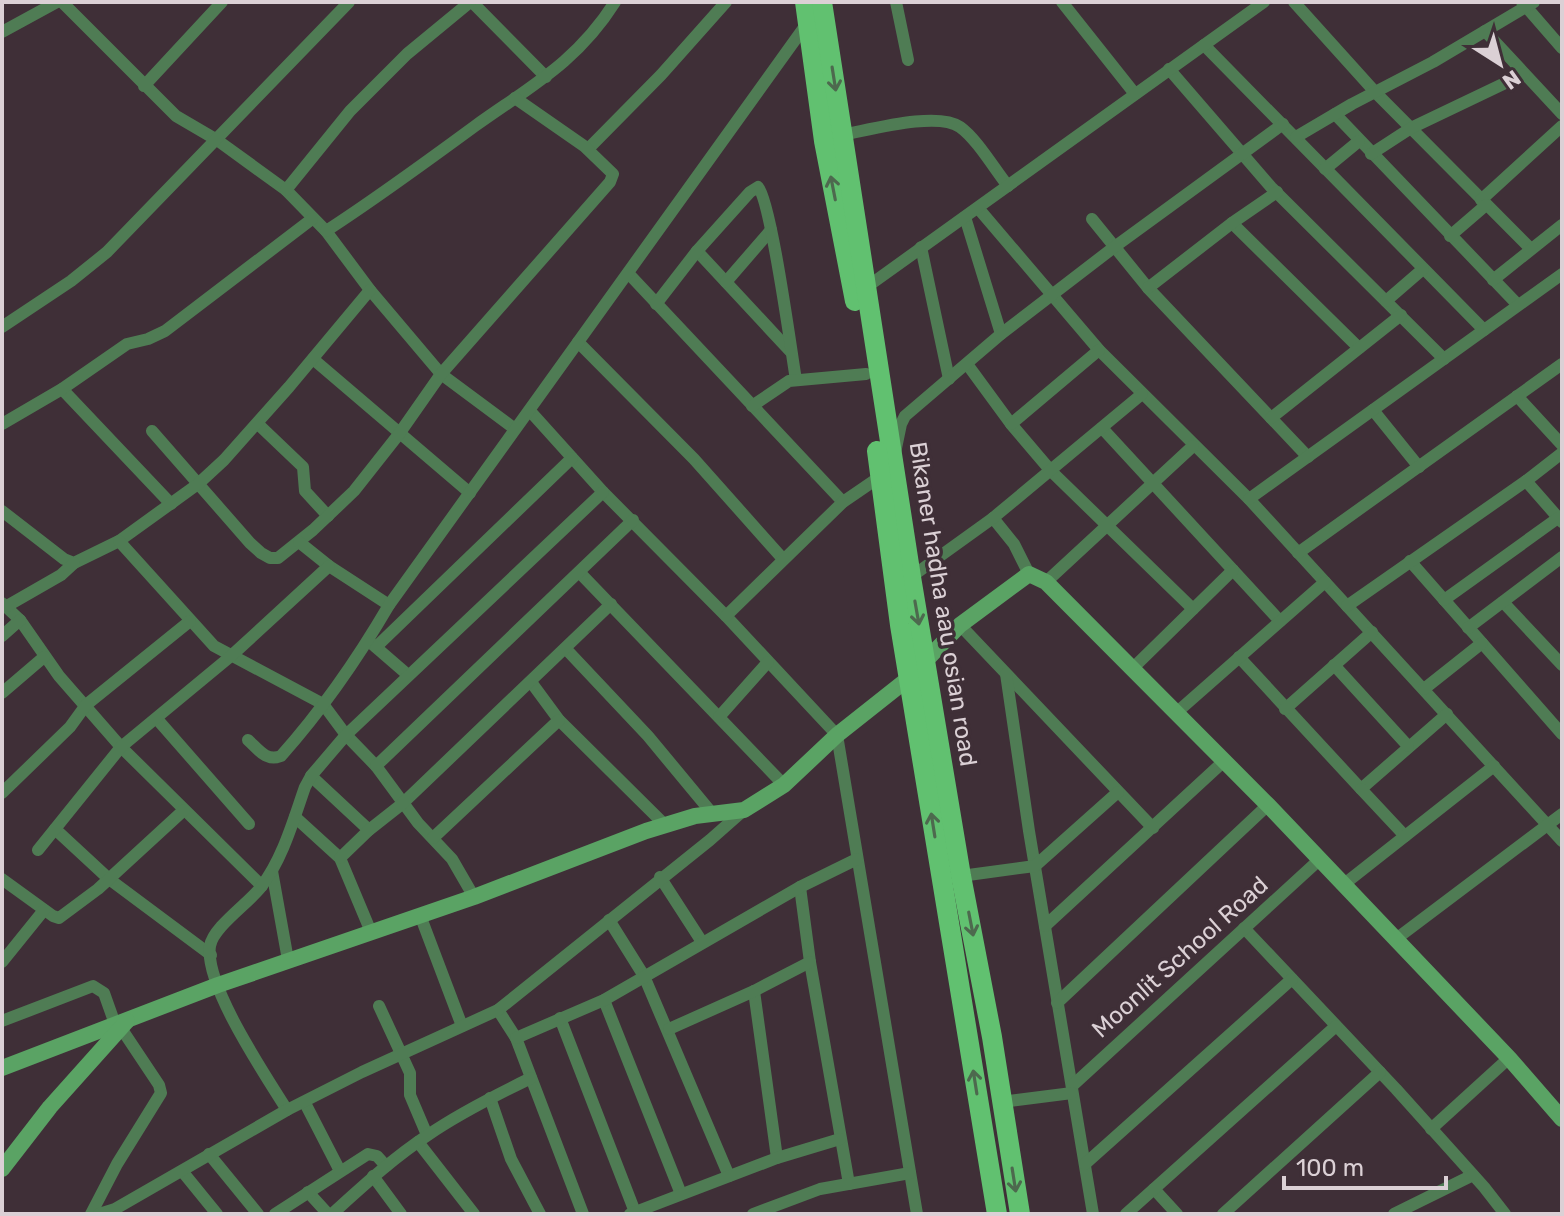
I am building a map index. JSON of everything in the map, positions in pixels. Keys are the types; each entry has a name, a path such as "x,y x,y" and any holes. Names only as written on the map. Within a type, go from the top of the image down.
{"main road":[{"name":"Bikaner hadha aau osian road","path":"815,11 842,135 860,292 887,470 909,678 997,1214"},
{"name":"Bikaner hadha aau osian road","path":"815,11 824,141 860,292 866,374 911,577 1020,1214"}],"street":[{"path":"2,32 59,2 176,116 217,140 286,190 326,231 370,290 441,374 515,429"},
{"path":"144,86 222,2"},
{"path":"2,327 71,281 107,252 349,2"},
{"path":"447,2 459,11"},
{"path":"286,190 350,111 407,54 471,2 546,77"},
{"path":"326,231 386,193 567,61 601,25 615,2"},
{"path":"588,149 661,75 726,2"},
{"path":"896,2 908,60"},
{"path":"860,292 1264,2"},
{"path":"1294,2 1376,93 1531,249"},
{"path":"1068,4 1135,94"},
{"path":"1296,137 1485,31 1527,4 1562,48"},
{"path":"372,644 389,605 815,11"},
{"path":"1485,31 1562,114"},
{"path":"1204,45 1484,330"},
{"path":"1169,69 1277,192 1444,359"},
{"path":"1371,154 1411,128 1524,74"},
{"path":"152,431 228,520 270,558 278,558 328,516 354,491 441,374 610,182 613,174 588,149 515,98"},
{"path":"1335,114 1518,305"},
{"path":"842,135 934,121 952,123 963,129 1008,186"},
{"path":"726,616 843,502 887,470 905,416 1001,334 1283,124"},
{"path":"1450,236 1562,126"},
{"path":"1325,169 1359,141"},
{"path":"656,304 697,251 758,187 763,193 771,230 796,380"},
{"path":"1148,288 1277,192"},
{"path":"978,208 1099,350 1249,499 1562,841"},
{"path":"965,217 1001,334"},
{"path":"2,424 62,389 127,344 165,331 312,219"},
{"path":"1092,219 1148,288 1308,457"},
{"path":"1232,223 1359,348"},
{"path":"1493,280 1562,225"},
{"path":"726,282 771,230"},
{"path":"921,247 949,379"},
{"path":"697,251 791,352"},
{"path":"1386,301 1423,269"},
{"path":"628,273 843,502"},
{"path":"1249,499 1562,274"},
{"path":"262,886 121,747 44,657 20,620 5,604 61,575 74,563 119,541 198,484 258,424 370,290"},
{"path":"1271,418 1401,315"},
{"path":"578,342 694,459 783,559"},
{"path":"1011,424 1099,350"},
{"path":"313,359 470,493"},
{"path":"967,364 1011,424 1051,471 1193,609"},
{"path":"1298,553 1562,364"},
{"path":"752,406 789,381 866,374"},
{"path":"62,389 171,504"},
{"path":"911,577 993,518 1142,394"},
{"path":"1517,396 1562,445"},
{"path":"1373,410 1419,467"},
{"path":"530,411 603,492 726,616 837,735 917,1214"},
{"path":"258,424 303,467 305,491 328,516"},
{"path":"1102,428 1280,621"},
{"path":"1046,582 1193,446"},
{"path":"1347,606 1562,453"},
{"path":"248,740 267,758 281,756 372,644 572,458"},
{"path":"1444,600 1560,520 1526,481"},
{"path":"287,1110 218,985 210,945 215,933 248,903 272,871 311,776 346,735 603,492"},
{"path":"2,511 64,559 74,563"},
{"path":"993,518 1014,544 1029,574"},
{"path":"376,766 633,520"},
{"path":"119,541 214,646 323,704 346,735 376,766 402,804 452,859 474,897"},
{"path":"299,542 329,566 389,605"},
{"path":"1468,628 1562,557"},
{"path":"1410,561 1560,727"},
{"path":"38,850 121,747 231,656 329,566"},
{"path":"1133,668 1233,570"},
{"path":"580,573 784,785"},
{"path":"99,1214 117,1211 287,1110 498,1010 660,877 690,857 744,810 784,785 837,735 909,678 960,625 1029,574 1046,582 1268,805 1509,1058 1562,1119"},
{"path":"1176,713 1325,582"},
{"path":"1503,602 1561,664"},
{"path":"340,858 402,804 611,604"},
{"path":"2,636 20,620"},
{"path":"2,793 70,727 86,705 190,621"},
{"path":"960,625 1153,828"},
{"path":"1285,709 1372,632"},
{"path":"1424,689 1482,643"},
{"path":"372,644 408,675"},
{"path":"566,649 648,736 711,812"},
{"path":"2,693 44,657"},
{"path":"1239,657 1405,836"},
{"path":"719,717 768,662"},
{"path":"1334,665 1408,746"},
{"path":"1006,674 1093,1214"},
{"path":"531,682 559,720 665,825"},
{"path":"1361,789 1447,714"},
{"path":"157,719 249,824"},
{"path":"433,838 559,720"},
{"path":"1045,926 1223,762"},
{"path":"1343,885 1494,766"},
{"path":"311,776 369,830"},
{"path":"961,876 1035,866 1118,792"},
{"path":"1057,1003 1268,805"},
{"path":"2,879 59,918 109,879 184,810"},
{"path":"2,1068 218,985 474,897 665,825 711,812 744,810"},
{"path":"1396,939 1562,814"},
{"path":"295,817 340,858 371,932"},
{"path":"55,829 109,879 211,955"},
{"path":"516,1038 604,1000 800,887 857,859"},
{"name":"Moonlit School Road","path":"1072,1090 1319,860"},
{"path":"272,871 288,960"},
{"path":"660,877 702,942"},
{"path":"800,887 849,1184"},
{"path":"2,962 44,910"},
{"path":"420,915 462,1026"},
{"path":"609,920 644,976 669,1029 729,1176"},
{"path":"1244,928 1380,1072 1505,1214"},
{"path":"669,1029 810,962"},
{"path":"1085,1164 1292,979"},
{"path":"2,1021 93,986 104,993 159,1085 161,1093 117,1164 91,1214"},
{"path":"754,991 777,1158"},
{"path":"604,1000 681,1194"},
{"path":"379,1006 410,1073 410,1095 422,1139 474,1214"},
{"path":"498,1010 516,1038 583,1214"},
{"path":"560,1018 632,1213 777,1158 840,1139"},
{"path":"2,1169 121,1024"},
{"path":"1126,1214 1336,1026"},
{"path":"1431,1129 1509,1058"},
{"path":"1223,1214 1380,1072"},
{"path":"308,1192 330,1214 422,1139 490,1098 531,1078"},
{"path":"1001,1102 1072,1090"},
{"path":"490,1098 511,1159 540,1214"},
{"path":"305,1103 340,1171"},
{"path":"2,1148 20,1145"},
{"path":"209,1154 258,1214"},
{"path":"275,1214 368,1154 377,1156 386,1166"},
{"path":"182,1171 217,1214"},
{"path":"753,1214 820,1189 910,1173"},
{"path":"1394,1214 1473,1175"},
{"path":"373,1176 401,1214"},
{"path":"1154,1189 1177,1214"}]}
